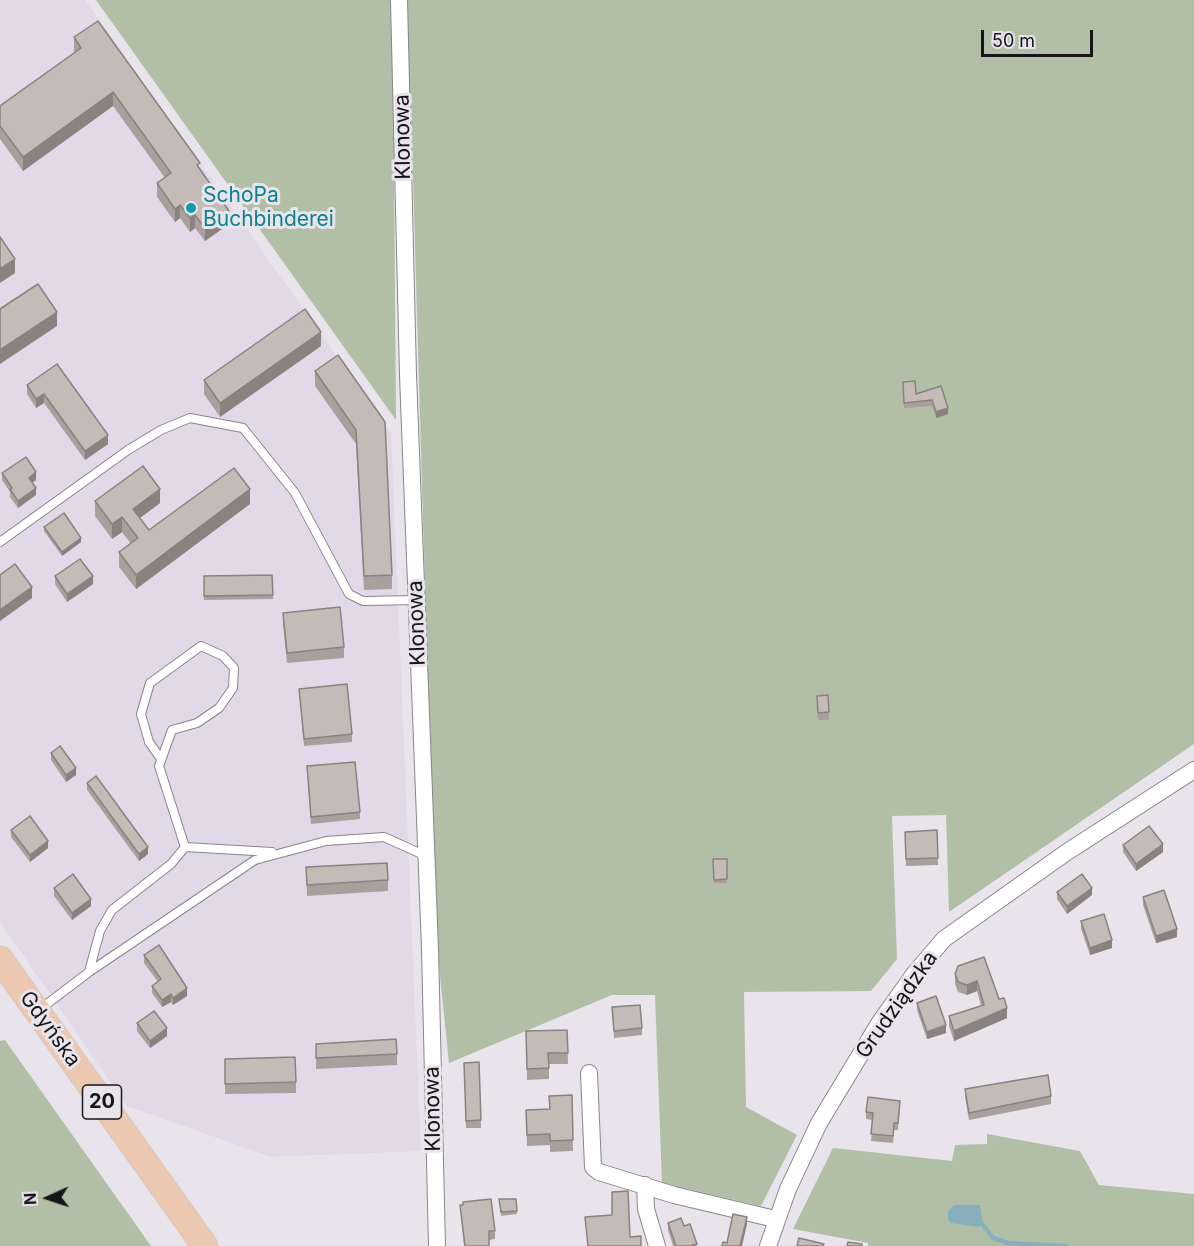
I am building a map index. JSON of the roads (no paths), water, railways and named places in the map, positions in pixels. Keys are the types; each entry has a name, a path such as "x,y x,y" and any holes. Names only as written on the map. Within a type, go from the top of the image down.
{"main road":[{"name":"Gdyńska","path":"0,959 205,1246"}],"street":[{"name":"Klonowa","path":"399,0 436,1246"},
{"name":"Grudziądzka","path":"768,1246 775,1219 819,1124 880,1022 915,973 944,939 1067,852 1194,770"},
{"path":"589,1073 593,1167 599,1172 775,1219"},
{"path":"645,1185 646,1209 657,1246"}],"lane":[{"path":"0,542 128,450 160,430 190,418 243,428 295,493 349,594 363,601 416,600"},
{"path":"161,759 149,742 141,714 150,683 201,646 223,656 234,668 232,688 219,708 197,723 172,730 159,766 185,847"},
{"path":"37,1011 89,972 255,860 326,841 384,837 426,856"},
{"path":"185,847 216,851 282,853"},
{"path":"89,972 100,931 112,910 171,864 185,847"}],"water":[{"path":"954,1205 980,1205 983,1225 978,1227 951,1223 948,1219 948,1211"}],"waterway":[{"path":"983,1225 993,1238 1008,1243 1067,1246"}],"place":[{"name":"SchoPa Buchbinderei","path":"191,208"}]}
